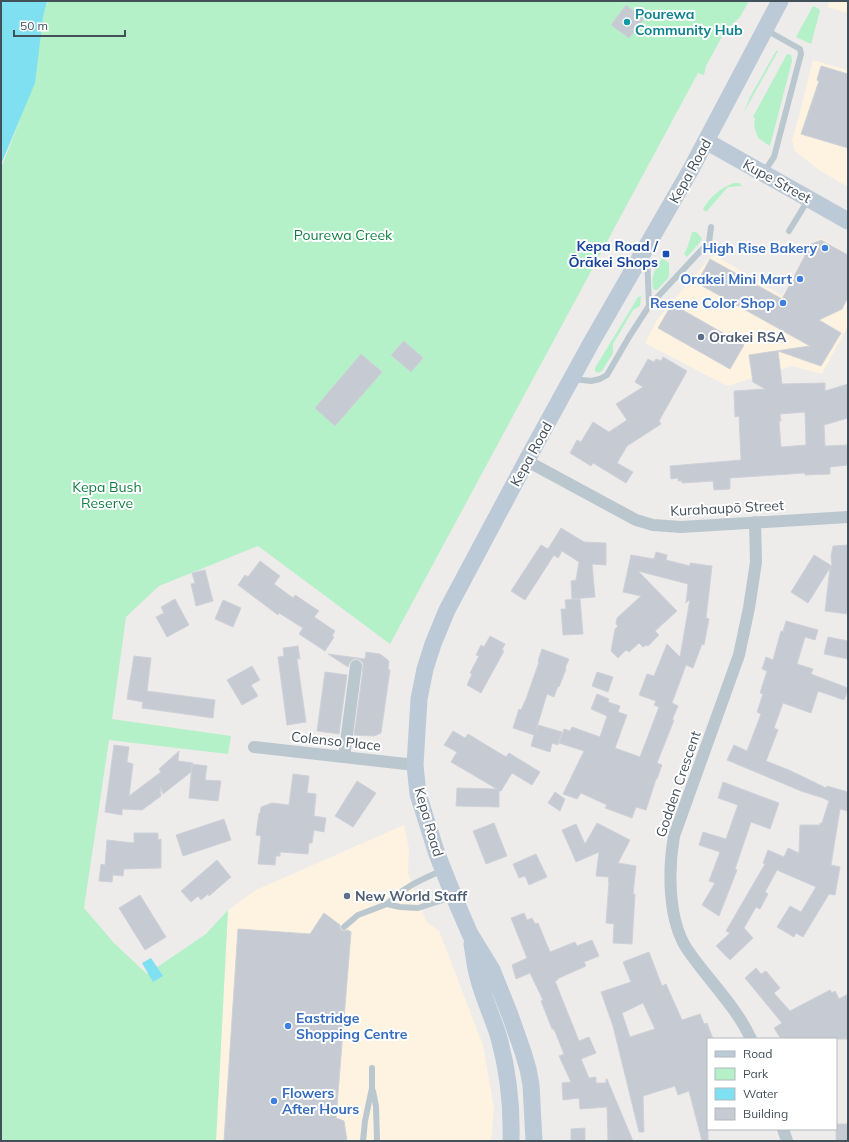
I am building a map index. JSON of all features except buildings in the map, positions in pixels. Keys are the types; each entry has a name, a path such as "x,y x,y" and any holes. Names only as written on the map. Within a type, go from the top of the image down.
{"main road":[{"name":"Kepa Road","path":"534,1141 531,1085 523,1052 492,970 470,934 454,897 437,854 418,794 415,766 419,699 425,669 432,644 447,610 572,379 706,141 780,1"},
{"name":"Kupe Street","path":"706,141 848,221"},
{"name":"Kepa Road","path":"470,934 478,977 504,1060 509,1097 511,1130 510,1141"}],"street":[{"name":"Kurahaupō Street","path":"527,461 636,520 665,527 681,528 848,517"},
{"name":"Godden Crescent","path":"750,1038 737,1015 686,948 678,930 673,909 670,869 674,836 739,654 745,630 756,562 755,522"},
{"path":"344,757 356,666"},
{"name":"Colenso Place","path":"254,747 415,766"},
{"path":"783,1130 787,1141"}],"lane":[{"path":"764,174 774,157 801,54 800,49 765,29"},
{"path":"789,231 808,198"},
{"path":"572,379 600,379 607,375 649,306 709,242 711,227"},
{"path":"646,248 649,306"},
{"path":"344,927 358,915 387,904 398,893 415,882 444,870"},
{"path":"387,904 400,907 418,908 454,897"},
{"path":"363,1141 365,1121 372,1088 372,1068"},
{"path":"372,1088 376,1106 377,1141"}],"shaded area":[{"path":"830,1 848,1 848,13 827,7"},
{"path":"813,60 848,70 848,187 819,170 795,151 792,140"},
{"path":"821,238 848,254 848,326 822,374 792,366 727,386 645,343 657,320 713,254 782,296 811,243"},
{"name":"Eastridge Shopping Centre","path":"404,825 409,849 408,873 426,921 439,931 483,1045 494,1109 491,1141 216,1141 228,910 256,890"}],"green space":[{"name":"Pourewa Creek","path":"1,1 43,16 47,1 749,1 740,17 725,31 706,66 704,75 698,73 390,644 258,546 159,586 126,617 112,719 231,736 228,754 109,740 84,908 114,943 147,974 206,934 228,910 216,1141 1,1141 1,168 22,115 1,164"},
{"path":"813,6 820,11 811,44 796,37"},
{"path":"776,51 778,51 744,112 750,97"},
{"path":"787,54 791,55 792,61 770,146 758,138 754,126 755,118 753,117"},
{"path":"734,183 739,183 742,186 728,187 706,212 703,209 716,193 724,187"},
{"path":"692,232 696,232 702,238 687,257 684,254"},
{"path":"662,258 669,263 669,277 657,290 654,290 652,281 653,277"},
{"path":"641,296 640,306 633,310 613,344 613,353 602,371 598,373 595,371 595,368 638,297"}],"water":[{"path":"1,1 47,1 43,17 35,83 1,164"},
{"path":"151,958 163,976 153,982 142,963"}],"place":[{"name":"Pourewa Community Hub","path":"627,22"},
{"name":"High Rise Bakery","path":"825,248"},
{"name":"Kepa Road / Ōrākei Shops","path":"666,254"},
{"name":"Orakei Mini Mart","path":"800,279"},
{"name":"Resene Color Shop","path":"783,303"},
{"name":"Orakei RSA","path":"701,337"},
{"name":"New World Staff","path":"347,896"},
{"name":"Eastridge Shopping Centre","path":"288,1026"},
{"name":"Flowers After Hours","path":"274,1101"}],"park label":[{"name":"Kepa Bush Reserve","path":"107,496"}]}
